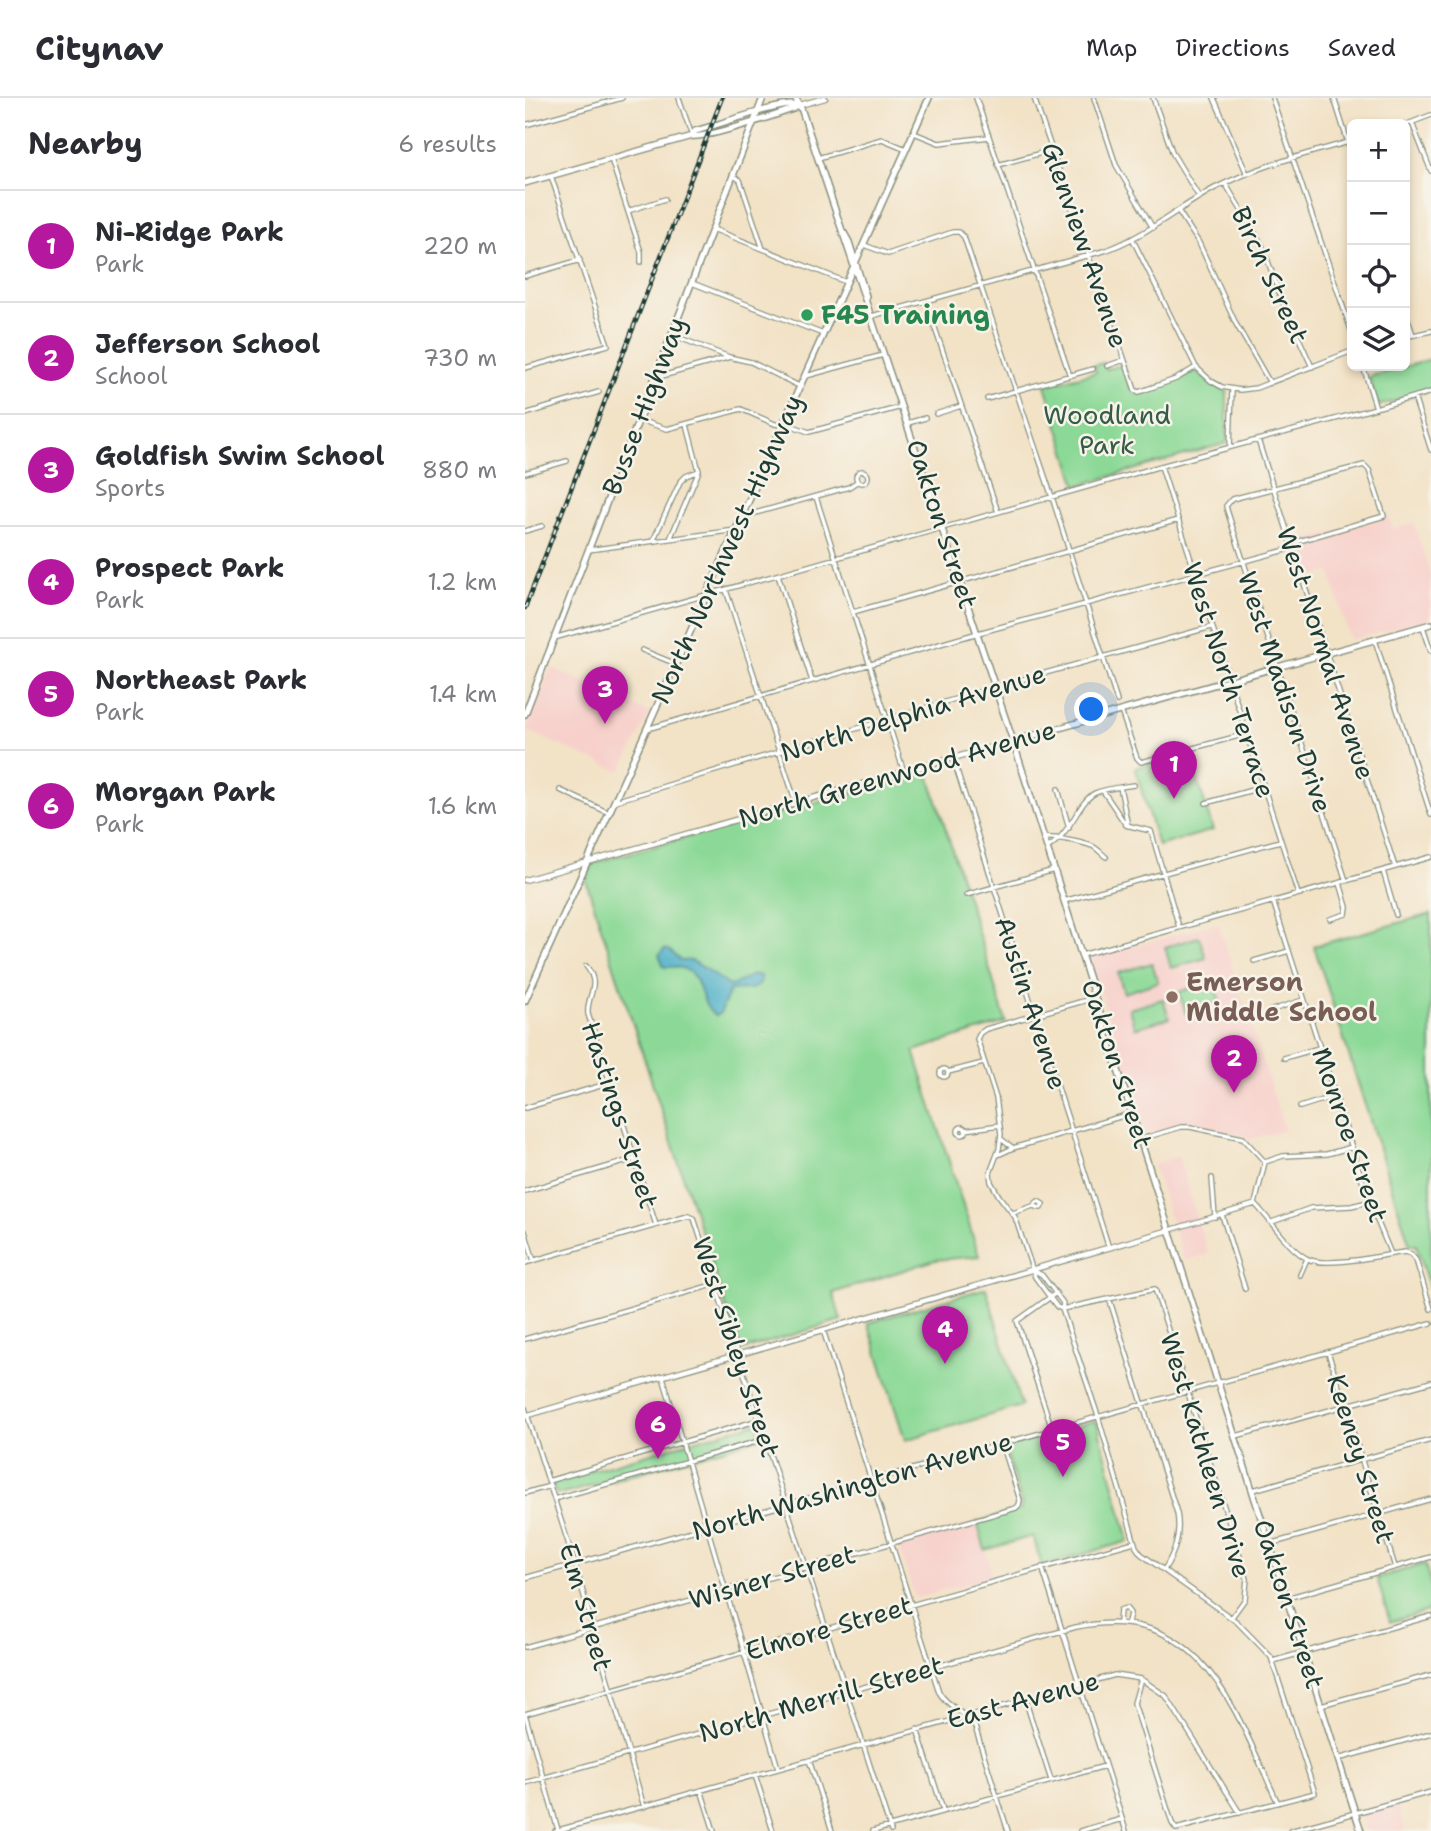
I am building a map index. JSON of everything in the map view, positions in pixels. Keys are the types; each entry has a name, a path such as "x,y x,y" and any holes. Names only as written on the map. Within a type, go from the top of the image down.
{"main road":[{"name":"Busse Highway","path":"525,713 763,98"},
{"name":"North Northwest Highway","path":"525,1001 929,98"},
{"path":"692,136 695,131 793,109 798,100"},
{"name":"Oakton Street","path":"798,100 866,290 866,299"},
{"path":"525,183 736,126 756,117"},
{"path":"736,126 749,134"},
{"name":"Oakton Street","path":"843,231 849,242 860,286 961,580 1361,1831"},
{"path":"849,242 856,245 865,243"},
{"path":"845,284 860,286"},
{"name":"North Greenwood Avenue","path":"1013,741 1431,624"}],"street":[{"path":"525,125 622,98"},
{"path":"679,98 692,136"},
{"path":"798,100 825,98"},
{"path":"976,98 1070,376"},
{"name":"Glenview Avenue","path":"1034,98 1137,392 1156,387 1196,367"},
{"path":"1094,98 1116,165 1153,228"},
{"path":"1153,98 1173,154 1199,197"},
{"name":"Birch Street","path":"1214,98 1247,174"},
{"path":"1272,98 1347,318"},
{"path":"1333,98 1347,133"},
{"path":"1431,115 1412,123 1431,172"},
{"path":"914,133 939,143 989,137"},
{"path":"818,158 882,139 907,150"},
{"path":"872,316 1088,256 1133,239 1225,183 1347,142"},
{"path":"998,165 1052,150"},
{"path":"611,159 641,252 641,262"},
{"path":"525,368 608,345 551,176"},
{"path":"734,176 740,180 763,249"},
{"name":"Birch Street","path":"1225,183 1262,245 1285,308 1312,367"},
{"path":"628,211 666,199"},
{"path":"1179,212 1199,243 1236,324 1270,383"},
{"path":"713,229 845,284"},
{"path":"865,243 888,254 953,232 959,232 964,237 1052,497 1117,701"},
{"path":"1133,239 1196,367 1211,381 1232,390 1250,390 1347,353"},
{"path":"525,276 580,260"},
{"path":"692,283 823,334"},
{"path":"926,301 998,512"},
{"path":"1410,326 1413,335"},
{"path":"1410,336 1431,331"},
{"path":"672,335 729,357 751,362 799,386"},
{"path":"804,377 885,355"},
{"path":"655,378 729,357"},
{"path":"1107,366 1124,360"},
{"path":"986,399 1093,369"},
{"path":"1365,371 1378,407"},
{"path":"1230,447 1232,390"},
{"path":"525,414 599,392"},
{"path":"554,638 1431,392"},
{"path":"1414,397 1431,450"},
{"path":"639,420 667,429 741,409 775,424 790,425 809,432 903,406"},
{"path":"936,414 962,406"},
{"path":"908,423 925,418"},
{"path":"670,539 699,471 687,425"},
{"name":"West Normal Avenue","path":"1258,440 1395,867"},
{"path":"525,473 567,461"},
{"path":"647,729 978,633 1286,550 1296,542 1384,516 1370,470 1366,466 1360,465 1273,489"},
{"name":"West North Terrace","path":"1161,466 1298,894"},
{"path":"653,541 680,481 699,471"},
{"path":"741,517 849,487 858,481"},
{"name":"West Madison Drive","path":"1273,489 1232,499 1227,502 1227,510 1346,881"},
{"path":"816,497 904,772"},
{"path":"853,612 1178,520"},
{"path":"525,531 542,526"},
{"path":"589,550 736,530"},
{"path":"778,575 812,681"},
{"path":"726,590 796,803"},
{"path":"1423,626 1431,650"},
{"name":"North Delphia Avenue","path":"615,801 995,687 1211,627"},
{"path":"1375,640 1431,815"},
{"path":"642,650 675,664"},
{"path":"1121,711 1139,762 1246,734"},
{"name":"North Greenwood Avenue","path":"525,880 1013,741"},
{"name":"Austin Avenue","path":"953,758 1109,1248"},
{"path":"1047,848 1069,828 1089,799 1103,791 1134,785"},
{"path":"1120,787 1128,827"},
{"path":"1206,803 1263,787"},
{"path":"1058,789 1069,828"},
{"path":"560,790 609,813"},
{"path":"1103,791 1128,827 1151,831 1179,927"},
{"path":"1044,838 1060,838 1091,846 1105,857"},
{"path":"1064,901 1280,841"},
{"path":"1082,955 1430,857 1431,863"},
{"path":"966,895 1054,870"},
{"path":"1383,871 1396,915"},
{"path":"1329,919 1346,914 1347,908 1340,883"},
{"name":"Monroe Street","path":"1273,901 1369,1202 1391,1254 1405,1252 1414,1256 1431,1309"},
{"path":"1254,961 1289,951"},
{"name":"Hastings Street","path":"586,966 591,971 593,986 587,1009 656,1225"},
{"path":"1095,998 986,1029 978,1036 977,1046 996,1098 1002,1139 990,1173 991,1182 1013,1213 1035,1277 1057,1307 1062,1309 1109,1298 1179,1522 1177,1542 1164,1570"},
{"path":"1269,1011 1304,1000"},
{"path":"1285,1058 1320,1048"},
{"path":"948,1072 983,1063"},
{"path":"525,1108 610,1083"},
{"path":"1300,1107 1335,1096"},
{"path":"997,1157 1013,1147 1133,1114"},
{"path":"965,1130 1000,1125"},
{"path":"1141,1139 1186,1127 1243,1138 1265,1162"},
{"path":"1002,1139 1013,1147"},
{"path":"1265,1162 1283,1156 1327,1154 1352,1147"},
{"path":"525,1191 635,1159"},
{"path":"1255,1204 1265,1162"},
{"path":"1212,1178 1215,1217"},
{"path":"1272,1222 1320,1206 1355,1206 1369,1202"},
{"path":"526,1415 1255,1204"},
{"path":"1255,1204 1307,1259 1332,1262 1391,1254"},
{"path":"1013,1213 1033,1206"},
{"path":"1222,1214 1245,1289"},
{"name":"West Sibley Street","path":"656,1225 693,1216 890,1829"},
{"path":"525,1263 656,1225"},
{"path":"525,1231 534,1261"},
{"path":"1300,1275 1307,1259"},
{"path":"1033,1270 1042,1275 1063,1303 1062,1309 1140,1554 1231,1618 1273,1661 1315,1793 1240,1813 1176,1829 1134,1703 1141,1679 1155,1686 1170,1700 1240,1813"},
{"path":"525,1339 716,1284"},
{"name":"West Kathleen Drive","path":"1109,1298 1155,1289 1247,1579 1245,1599 1231,1618"},
{"path":"1052,1429 1017,1321 1056,1293"},
{"name":"North Washington Avenue","path":"525,1578 1431,1323"},
{"path":"823,1330 940,1695 966,1715 975,1727 1008,1831"},
{"name":"Keeney Street","path":"1327,1352 1395,1567"},
{"path":"663,1377 778,1768"},
{"path":"1236,1436 1431,1382"},
{"name":"Elm Street","path":"525,1408 575,1564 643,1807"},
{"path":"525,1493 759,1420"},
{"path":"554,1499 766,1439"},
{"path":"1253,1490 1431,1440"},
{"name":"Wisner Street","path":"525,1647 891,1544 1019,1505 1020,1500 1002,1443"},
{"path":"1270,1544 1431,1499"},
{"name":"Elmore Street","path":"525,1714 1134,1542"},
{"path":"1287,1598 1431,1557"},
{"path":"1042,1567 1126,1831"},
{"name":"North Merrill Street","path":"1119,1623 1120,1611 1126,1608 1130,1612 1128,1624"},
{"path":"1273,1661 1431,1616"},
{"name":"North Merrill Street","path":"525,1783 1062,1630 1089,1624 1119,1623 1173,1639 1198,1658 1214,1675 1226,1694 1278,1803"},
{"name":"East Avenue","path":"643,1807 1079,1684 1115,1675 1141,1679"},
{"path":"1321,1705 1431,1675"},
{"path":"1025,1699 1051,1780"},
{"path":"525,1714 557,1831 643,1807"},
{"path":"917,1729 943,1811"},
{"path":"1338,1759 1431,1733"},
{"path":"809,1759 832,1831"},
{"path":"873,1831 890,1829 943,1811 1105,1766"},
{"path":"755,1775 773,1831"},
{"path":"701,1790 714,1831"},
{"path":"1290,1831 1431,1792"},
{"path":"1080,1831 1122,1819"}],"shaded area":[{"path":"1389,517 1393,529 1414,523 1431,576 1431,618 1350,640 1330,571 1308,577 1298,546 1301,541"},
{"path":"551,667 650,713 621,772 526,730"},
{"name":"Emerson Middle School","path":"1218,923 1285,1130 1249,1140 1241,1135 1186,1124 1146,1133 1090,959"},
{"path":"1178,1156 1208,1254 1184,1261 1153,1164"},
{"path":"977,1522 993,1576 915,1598 898,1544"},
{"path":"1396,1802 1406,1831 1366,1831 1360,1812"}],"green space":[{"path":"1431,359 1431,390 1378,406 1369,377 1390,371 1410,371 1410,365"},
{"name":"Woodland Park","path":"1104,363 1106,369 1123,365 1131,389 1139,395 1196,371 1210,383 1227,391 1227,443 1077,486 1045,385 1096,372 1094,365"},
{"path":"1189,752 1213,830 1158,846 1135,768"},
{"path":"928,772 1006,1022 914,1051 979,1256 935,1260 833,1293 841,1320 743,1350 738,1344 586,881 593,863"},
{"path":"1431,914 1431,1293 1416,1245 1410,1245 1314,946"},
{"path":"1199,937 1206,958 1171,968 1165,947"},
{"path":"1152,963 1158,982 1124,993 1118,973"},
{"path":"1213,981 1220,1002 1186,1014 1179,992"},
{"path":"1163,999 1169,1018 1135,1028 1129,1009"},
{"path":"986,1288 1021,1406 905,1440 868,1323"},
{"path":"1093,1421 1097,1423 1129,1541 1042,1566 1033,1536 985,1550 977,1522 1020,1510 1022,1506 1006,1452 1009,1446"},
{"path":"756,1423 761,1438 563,1494 557,1494 552,1486 557,1480"},
{"path":"1425,1564 1431,1586 1431,1610 1390,1622 1377,1578"}],"water":[{"path":"664,949 681,961 694,962 729,986 756,975 761,976 760,984 751,989 730,990 721,1012 716,1016 706,1005 698,983 689,971 679,967 664,967 659,955"}],"railway":[{"path":"525,608 722,98"}],"place":[{"name":"F45 Training","path":"807,315"},
{"name":"Goldfish Swim School","path":"605,724"},
{"name":"Ni-Ridge Park","path":"1174,799"},
{"name":"Emerson Middle School","path":"1172,997"},
{"name":"Jefferson School","path":"1234,1093"},
{"name":"Prospect Park","path":"945,1364"},
{"name":"Morgan Park","path":"658,1459"},
{"name":"Northeast Park","path":"1063,1477"}]}
